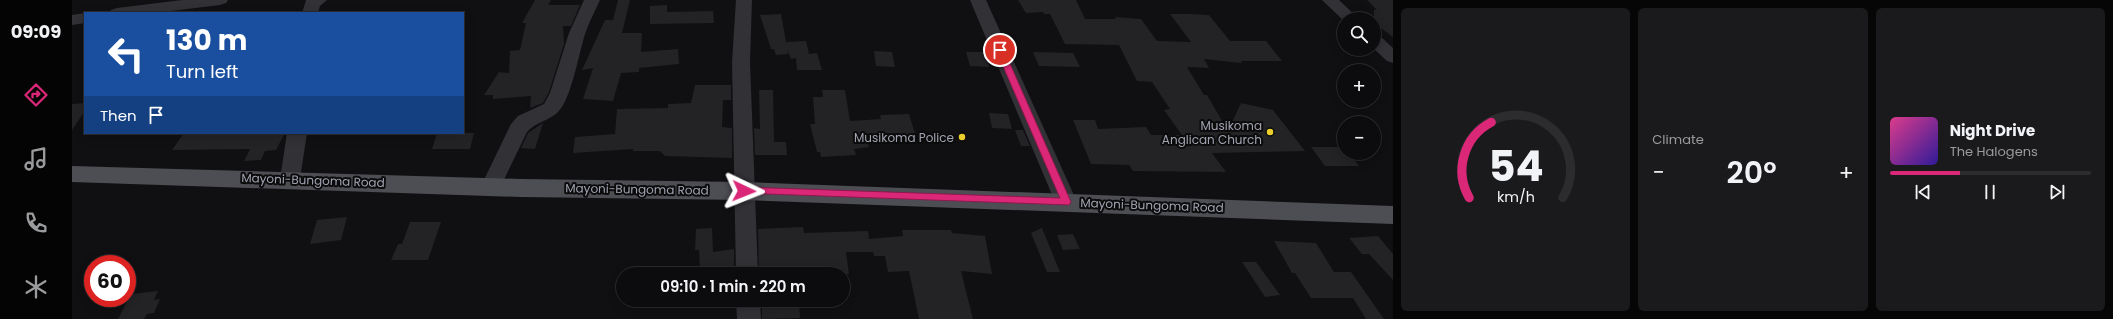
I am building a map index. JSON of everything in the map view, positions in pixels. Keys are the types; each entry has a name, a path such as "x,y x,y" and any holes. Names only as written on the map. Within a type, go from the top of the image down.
{"main road":[{"name":"Mayoni-Bungoma Road","path":"72,174 290,179 492,186 744,191 1393,215"}],"street":[{"path":"125,12 220,0"},
{"path":"492,186 518,129 525,121 551,108 559,93 577,33 592,0"},
{"path":"744,0 741,62 747,267"},
{"path":"978,0 1066,202"},
{"path":"1330,0 1343,12"},
{"path":"72,20 84,18"},
{"path":"1381,46 1393,57"},
{"path":"290,179 297,134"},
{"path":"748,307 749,319"}],"building":[{"path":"535,0 551,0 548,5 580,5 571,26 563,26 564,44 549,92 543,103 530,108 531,96 493,99 493,95 484,95 499,72 509,73 510,51 520,50 526,23 522,23"},
{"path":"618,0 630,0 622,33 642,33 641,52 678,49 679,64 639,68 639,72 621,73 613,101 583,99 593,68 582,70 605,20 613,20"},
{"path":"1018,0 1076,0 1085,19 1116,19 1115,17 1141,19 1157,41 1191,42 1170,14 1190,14 1209,15 1230,41 1266,41 1282,61 1241,61 1242,63 1204,59 1209,68 1187,67 1204,95 1207,95 1228,131 1241,103 1273,110 1305,151 1212,153 1226,172 1133,171 1129,165 1091,164 1073,120 1095,120 1098,129 1146,127 1151,135 1182,135 1164,110 1170,109 1152,82 1137,81 1119,45 1065,44 1050,14 1044,14 1043,12 1026,13"},
{"path":"1367,0 1393,0 1393,37 1381,28 1381,12 1374,12 1374,10 1377,10"},
{"path":"667,5 667,12 713,11 714,23 650,24 650,6"},
{"path":"781,14 786,42 806,41 809,54 817,53 822,70 797,70 796,58 791,59 787,49 788,54 776,55 774,49 771,49 760,15"},
{"path":"874,51 892,52 895,67 876,66"},
{"path":"966,52 985,52 989,67 970,66"},
{"path":"1033,52 1073,53 1080,67 1039,66"},
{"path":"695,85 731,85 731,100 723,100 722,127 732,128 732,158 665,156 660,151 633,151 633,149 573,153 575,137 615,134 617,109 668,108 668,104 691,103"},
{"path":"759,90 773,90 774,142 786,142 787,155 755,155 754,128 760,129"},
{"path":"822,90 845,90 850,121 881,119 880,115 909,114 916,137 899,138 898,133 865,135 869,147 854,149 856,155 821,157 820,152 817,152 810,124 815,124 813,97 823,97"},
{"path":"84,103 84,112 72,130 72,104"},
{"path":"989,113 1008,114 1012,129 992,128"},
{"path":"543,123 535,149 521,148 528,133"},
{"path":"1015,130 1023,130 1030,146 1021,146"},
{"path":"474,133 470,149 432,149 437,134"},
{"path":"183,134 284,134 276,150 265,151 261,160 244,161 250,149 172,150"},
{"path":"1311,147 1337,147 1337,160 1354,160 1359,166 1325,166"},
{"path":"347,217 341,240 310,244 317,220"},
{"path":"410,222 441,222 428,260 391,260 398,244 402,244"},
{"path":"803,227 804,233 868,231 869,239 903,236 902,230 951,230 952,233 985,236 992,274 961,271 973,319 919,319 909,271 888,272 885,256 874,256 873,252 846,252 848,267 759,267 758,229"},
{"path":"712,228 713,252 734,249 734,267 700,267 699,250 695,250 696,229"},
{"path":"1042,228 1060,272 1047,272 1031,233"},
{"path":"1073,234 1080,249 1063,250 1057,235"},
{"path":"1378,236 1393,254 1393,280 1369,254 1362,254 1349,238"},
{"path":"1274,241 1316,243 1334,272 1351,272 1384,319 1366,319 1353,298 1311,298 1295,273 1292,273"},
{"path":"1242,262 1256,262 1280,295 1265,297"},
{"path":"158,291 154,300 160,299 154,313 147,314 144,319 118,319 124,307 136,307 136,293"},
{"path":"762,307 799,307 800,318 762,319"}],"place":[{"name":"Musikoma Anglican Church","path":"1270,132"},
{"name":"Musikoma Police","path":"962,137"}],"route":[{"path":"744,191 1066,202 1000,50"}]}
